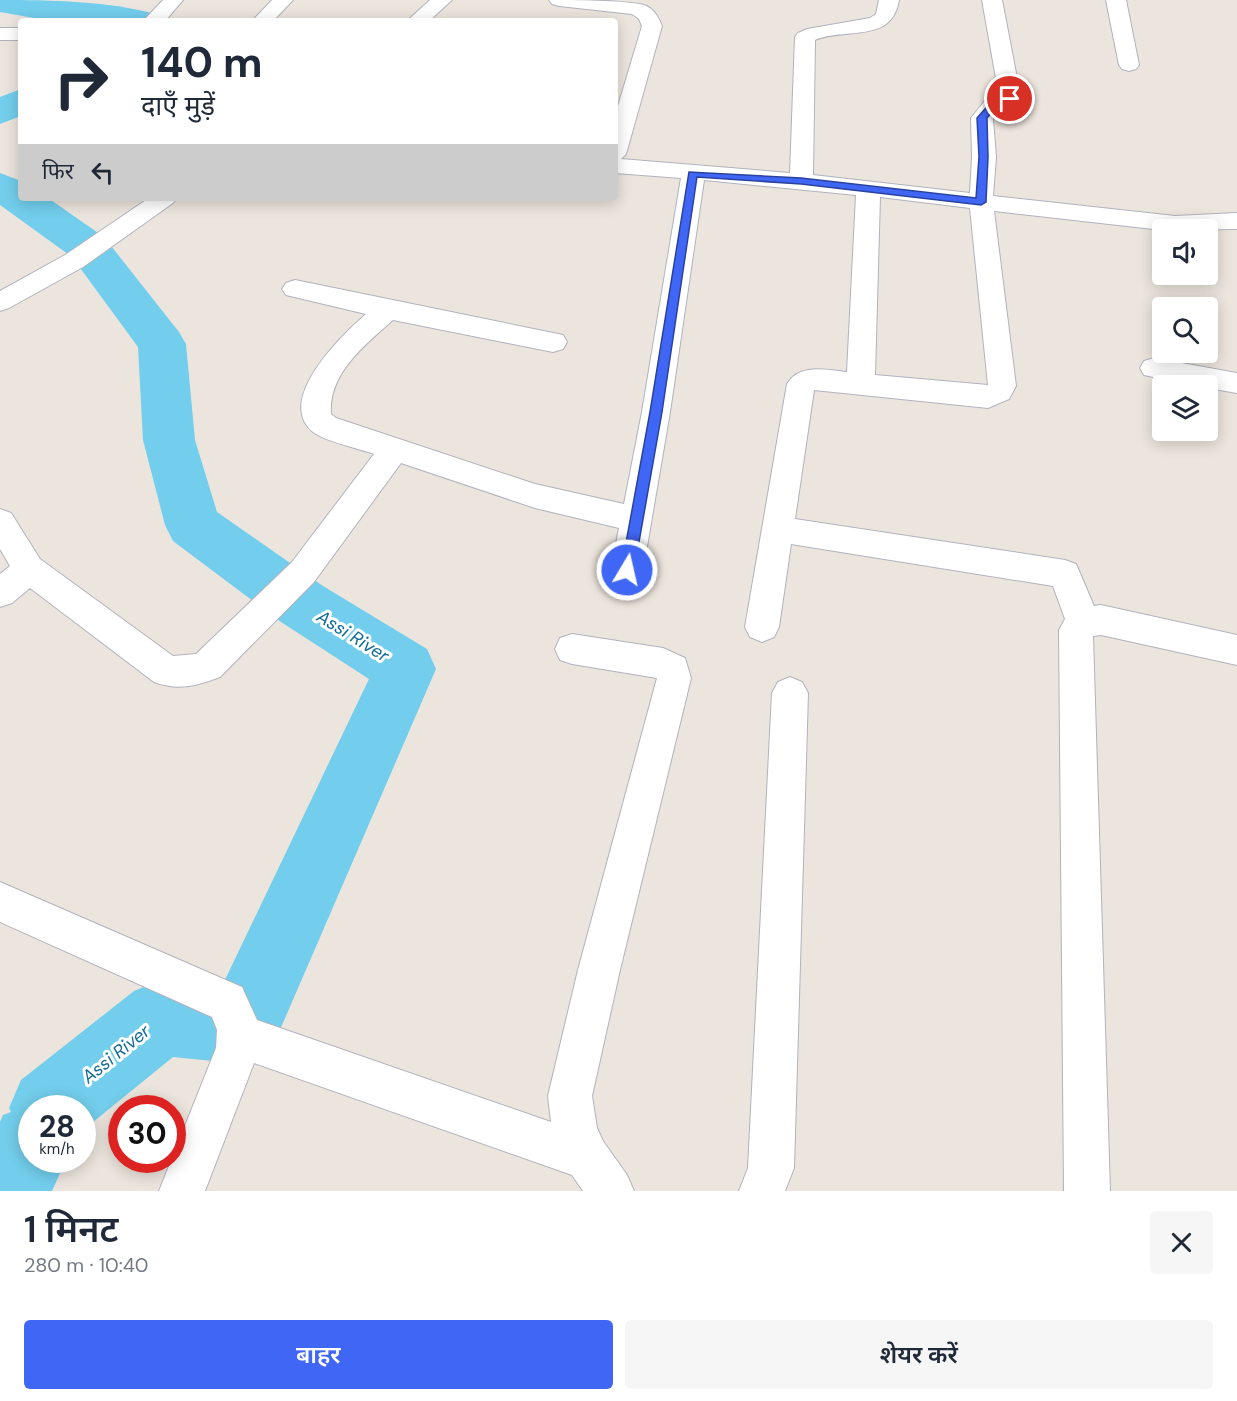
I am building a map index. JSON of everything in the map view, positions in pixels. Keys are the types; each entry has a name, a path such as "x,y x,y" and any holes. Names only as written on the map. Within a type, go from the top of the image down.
{"street":[{"path":"156,18 173,0"},
{"path":"421,18 442,0"},
{"path":"559,0 637,9 651,21 652,26 618,144"},
{"path":"801,181 804,37 825,29 870,25 880,21 886,15 889,0"},
{"path":"762,627 801,384 811,379 818,379 988,397 999,392 1002,386 981,202 984,157 982,118 995,103 1010,99 992,0"},
{"path":"1116,0 1129,65"},
{"path":"265,18 279,1"},
{"path":"0,34 18,34"},
{"path":"618,166 801,181 1175,224 1237,221"},
{"path":"627,570 656,412 693,174"},
{"path":"861,382 868,189"},
{"path":"0,302 74,261 161,201"},
{"path":"295,289 387,310 553,342"},
{"path":"387,310 327,372 315,411 318,420 326,426 394,450 534,496 635,519"},
{"path":"1154,368 1237,382"},
{"path":"0,522 29,569 166,671 181,674 208,666 268,609 303,572 394,450"},
{"path":"777,529 1065,574 1083,622"},
{"path":"0,593 29,569"},
{"path":"1087,1191 1076,630 1083,622 1101,620 1237,650"},
{"path":"572,649 663,663 672,669 674,678 599,970 570,1096 574,1129 599,1174"},
{"path":"762,1191 771,1168 790,693"},
{"path":"0,902 227,1002 237,1024 238,1048 182,1191"},
{"path":"237,1024 599,1174"}],"waterway":[{"name":"Assi River","path":"0,2 72,14 128,18"},
{"name":"Assi River","path":"0,112 18,103"},
{"name":"Assi River","path":"0,186 18,198"},
{"name":"Assi River","path":"23,201 88,247 162,344 169,440 193,525 302,604 405,669 243,1026 161,1018 65,1095"},
{"name":"Assi River","path":"9,1191 18,1173"}],"route":[{"path":"627,570 656,412 693,174 801,181 981,202 984,157 982,118 995,103 1010,99"}]}
